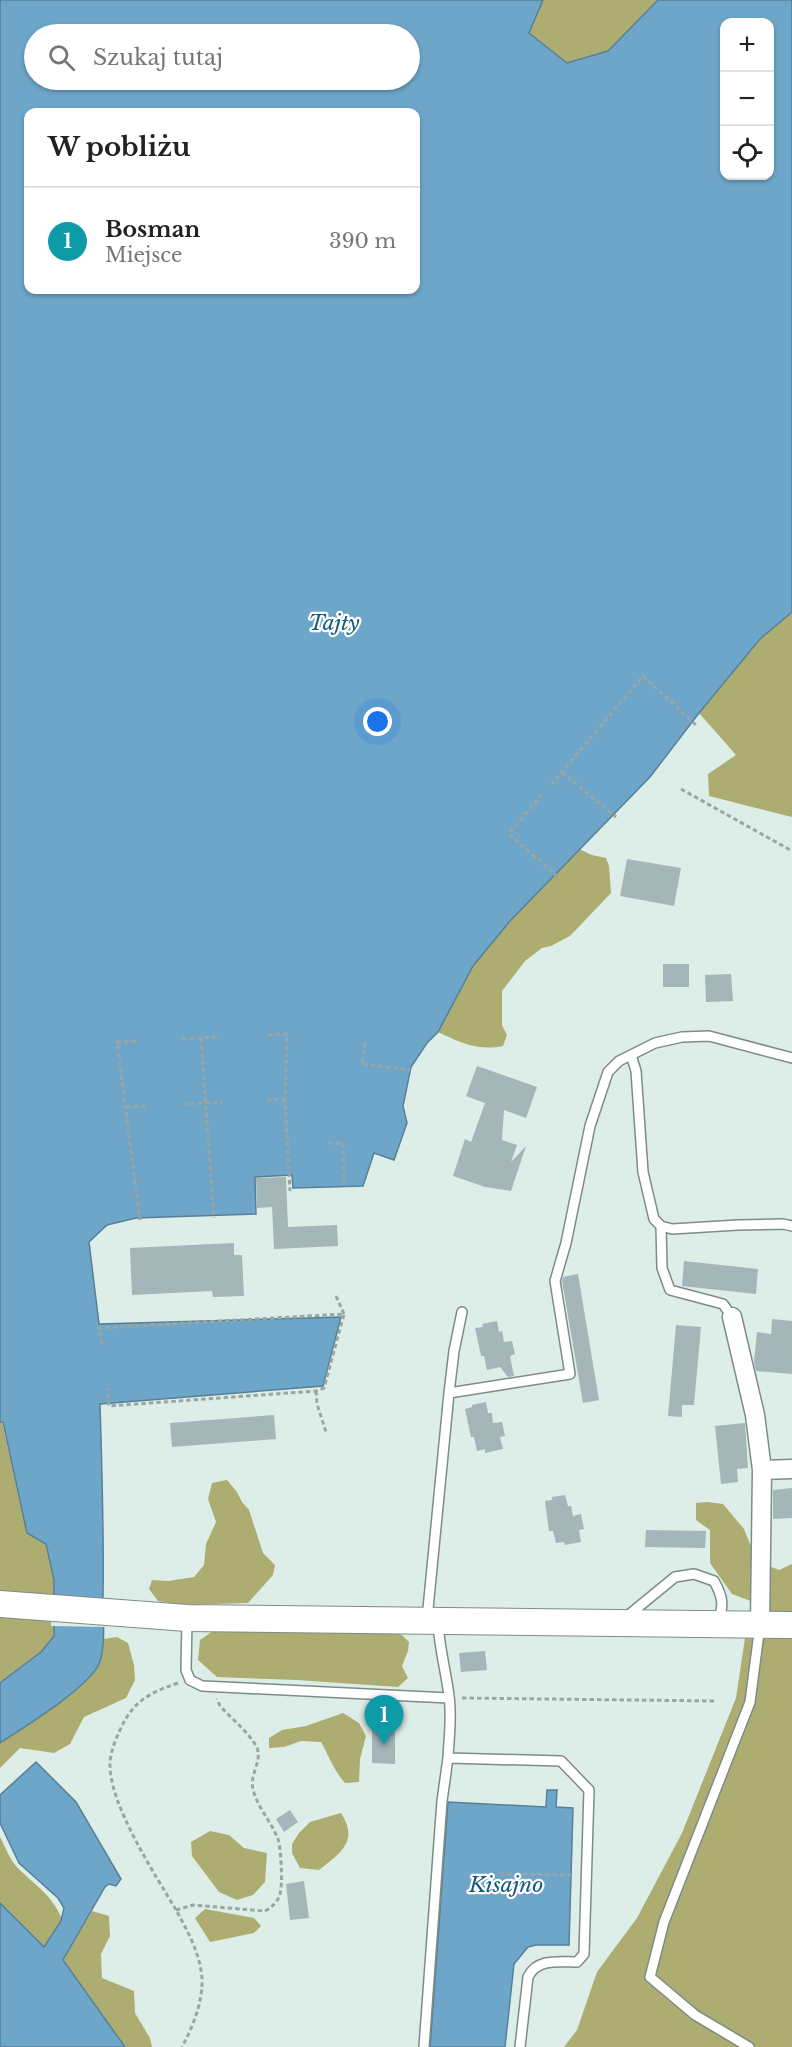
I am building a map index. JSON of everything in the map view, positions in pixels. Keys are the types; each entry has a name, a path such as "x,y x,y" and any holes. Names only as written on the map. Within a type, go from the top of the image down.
{"main road":[{"path":"0,1604 187,1618 792,1625"}],"street":[{"path":"732,1317 755,1414 762,1470 760,1625"},
{"path":"762,1470 792,1469"}],"lane":[{"path":"449,1393 570,1374 555,1281 569,1232 590,1126 608,1072 619,1061 655,1043 682,1037 709,1036 792,1058"},
{"path":"631,1055 636,1071 645,1182 654,1219 661,1226 672,1229 783,1224 792,1226"},
{"path":"661,1226 662,1268 670,1290 723,1304 732,1317"},
{"path":"424,2047 442,1802 450,1726 449,1698 433,1622 449,1393 462,1312"},
{"path":"619,1623 675,1577 694,1574 714,1581 722,1594 722,1611 717,1624"},
{"path":"187,1618 186,1670 190,1680 202,1686 449,1698"},
{"path":"749,2047 695,2015 650,1977 664,1922 750,1702 760,1625"},
{"path":"448,1758 561,1761 589,1790 584,1954 577,1962 543,1963 530,1972 520,2047"}],"path":[{"path":"551,785 643,676 698,726"},
{"path":"562,772 616,817"},
{"path":"681,789 792,851"},
{"path":"542,794 509,834 560,879"},
{"path":"268,1035 287,1034 285,1099 290,1191"},
{"path":"182,1039 220,1037"},
{"path":"201,1038 214,1218"},
{"path":"136,1041 117,1042 141,1220"},
{"path":"365,1043 362,1064 410,1070"},
{"path":"267,1100 285,1099"},
{"path":"183,1104 223,1102"},
{"path":"126,1107 146,1106"},
{"path":"328,1143 343,1143 344,1186"},
{"path":"107,1388 109,1406 316,1391 324,1388 344,1314 336,1296"},
{"path":"102,1344 99,1328 344,1314"},
{"path":"316,1391 317,1404 326,1432"},
{"path":"182,2047 200,2004 202,1977 194,1944 120,1808 111,1780 110,1763 119,1732 137,1702 161,1689 190,1680"},
{"path":"176,1910 193,1905 265,1911 272,1907 280,1895 279,1842 253,1789 252,1778 258,1762 258,1752 255,1744 220,1706 215,1694 215,1686"},
{"path":"449,1698 716,1701"},
{"path":"500,1874 571,1875"}],"shaded area":[{"path":"543,0 658,0 608,51 567,63 529,33"},
{"path":"792,612 792,817 709,796 708,774 736,755 699,713 760,639"},
{"path":"579,849 606,858 609,866 611,893 570,936 542,948 525,961 502,991 502,1025 507,1035 503,1046 470,1045 438,1032 473,966 510,921"},
{"path":"0,1422 2,1422 27,1533 46,1544 54,1580 54,1636 41,1652 0,1683"},
{"path":"227,1480 249,1510 263,1553 275,1565 273,1575 248,1603 180,1605 158,1601 149,1589 152,1580 168,1581 194,1577 204,1565 206,1544 216,1522 208,1499 212,1483"},
{"path":"696,1503 723,1504 744,1529 757,1561 779,1570 792,1564 792,2047 564,2047 577,2030 597,1972 637,1918 682,1833 736,1698 745,1638 768,1639 769,1608 732,1594 710,1563 710,1530 696,1520"},
{"path":"213,1631 398,1633 409,1642 402,1666 408,1678 398,1687 217,1677 198,1660 200,1640"},
{"path":"117,1637 128,1643 134,1665 135,1680 126,1698 84,1717 70,1744 54,1753 20,1748 0,1768 0,1743 72,1693 99,1663 103,1639"},
{"path":"343,1713 359,1723 366,1736 360,1759 359,1782 345,1783 321,1742 301,1741 284,1747 269,1748 269,1738 282,1730 306,1726"},
{"path":"341,1813 348,1831 345,1846 319,1870 300,1868 292,1853 292,1844 299,1833 310,1822"},
{"path":"210,1831 229,1835 244,1848 267,1853 265,1882 253,1895 237,1900 219,1892 192,1856 191,1842"},
{"path":"0,1837 14,1863 53,1902 62,1919 44,1948 0,1903"},
{"path":"205,1909 254,1918 261,1926 254,1933 210,1942 195,1918"},
{"path":"92,1911 109,1916 110,1936 101,1954 102,1978 134,1991 135,2013 150,2038 152,2047 125,2047 63,1960"}],"water":[{"name":"Tajty","path":"0,0 543,0 529,33 567,63 608,51 658,0 792,0 792,612 760,639 650,777 510,921 473,966 438,1032 427,1043 411,1067 403,1106 407,1123 394,1160 374,1153 363,1186 293,1188 292,1175 255,1177 256,1214 136,1218 107,1225 89,1242 99,1324 341,1317 323,1386 100,1404 104,1631 99,1664 93,1674 69,1695 0,1743 0,1683 41,1652 54,1636 54,1580 46,1544 27,1533 3,1422 0,1422"},
{"path":"36,1762 76,1802 121,1879 116,1886 109,1884 105,1887 63,1960 125,2047 0,2047 0,1903 44,1947 61,1921 64,1908 58,1898 19,1863 0,1823 0,1795"},
{"name":"Kisajno","path":"547,1790 557,1790 556,1807 573,1808 569,1945 528,1947 514,1964 505,2047 430,2047 448,1802 546,1807"}],"pier":[{"path":"51,1602 106,1603 106,1627 51,1626"}],"building":[{"path":"627,859 681,868 674,906 620,896"},
{"path":"663,964 689,964 689,987 663,987"},
{"path":"731,974 733,1001 706,1002 705,975"},
{"path":"477,1066 537,1087 526,1118 504,1110 502,1140 517,1145 511,1162 526,1146 511,1191 485,1187 453,1176 465,1139 471,1142 485,1103 466,1096"},
{"path":"286,1177 288,1227 337,1225 338,1246 274,1249 272,1207 257,1208 256,1178"},
{"path":"234,1243 234,1255 242,1255 244,1296 213,1297 212,1291 132,1295 130,1248"},
{"path":"684,1261 758,1269 756,1294 682,1286"},
{"path":"578,1274 599,1400 583,1403 562,1281 563,1277"},
{"path":"772,1319 792,1321 792,1374 756,1371 754,1362 757,1332 771,1334"},
{"path":"497,1321 504,1342 512,1341 515,1354 510,1356 514,1376 508,1377 500,1367 487,1370 484,1356 481,1356 475,1328"},
{"path":"676,1325 701,1327 694,1405 682,1405 682,1417 668,1416"},
{"path":"486,1402 488,1413 492,1413 493,1423 502,1422 505,1436 500,1437 503,1449 485,1453 485,1449 477,1451 474,1437 471,1437 465,1409"},
{"path":"274,1415 276,1439 172,1447 170,1423"},
{"path":"745,1423 748,1468 737,1469 738,1482 721,1484 715,1426"},
{"path":"792,1488 792,1518 773,1519 773,1490"},
{"path":"565,1495 573,1516 581,1514 584,1529 579,1530 581,1542 565,1545 564,1542 556,1543 553,1531 549,1531 545,1501 552,1500 552,1497"},
{"path":"646,1530 706,1531 705,1548 645,1547"},
{"path":"485,1651 487,1670 461,1672 459,1653"},
{"path":"372,1727 395,1728 395,1764 372,1763"},
{"path":"290,1810 298,1822 284,1832 276,1819"},
{"path":"304,1881 309,1918 290,1920 286,1884"}],"place":[{"name":"Bosman","path":"384,1745"}]}
